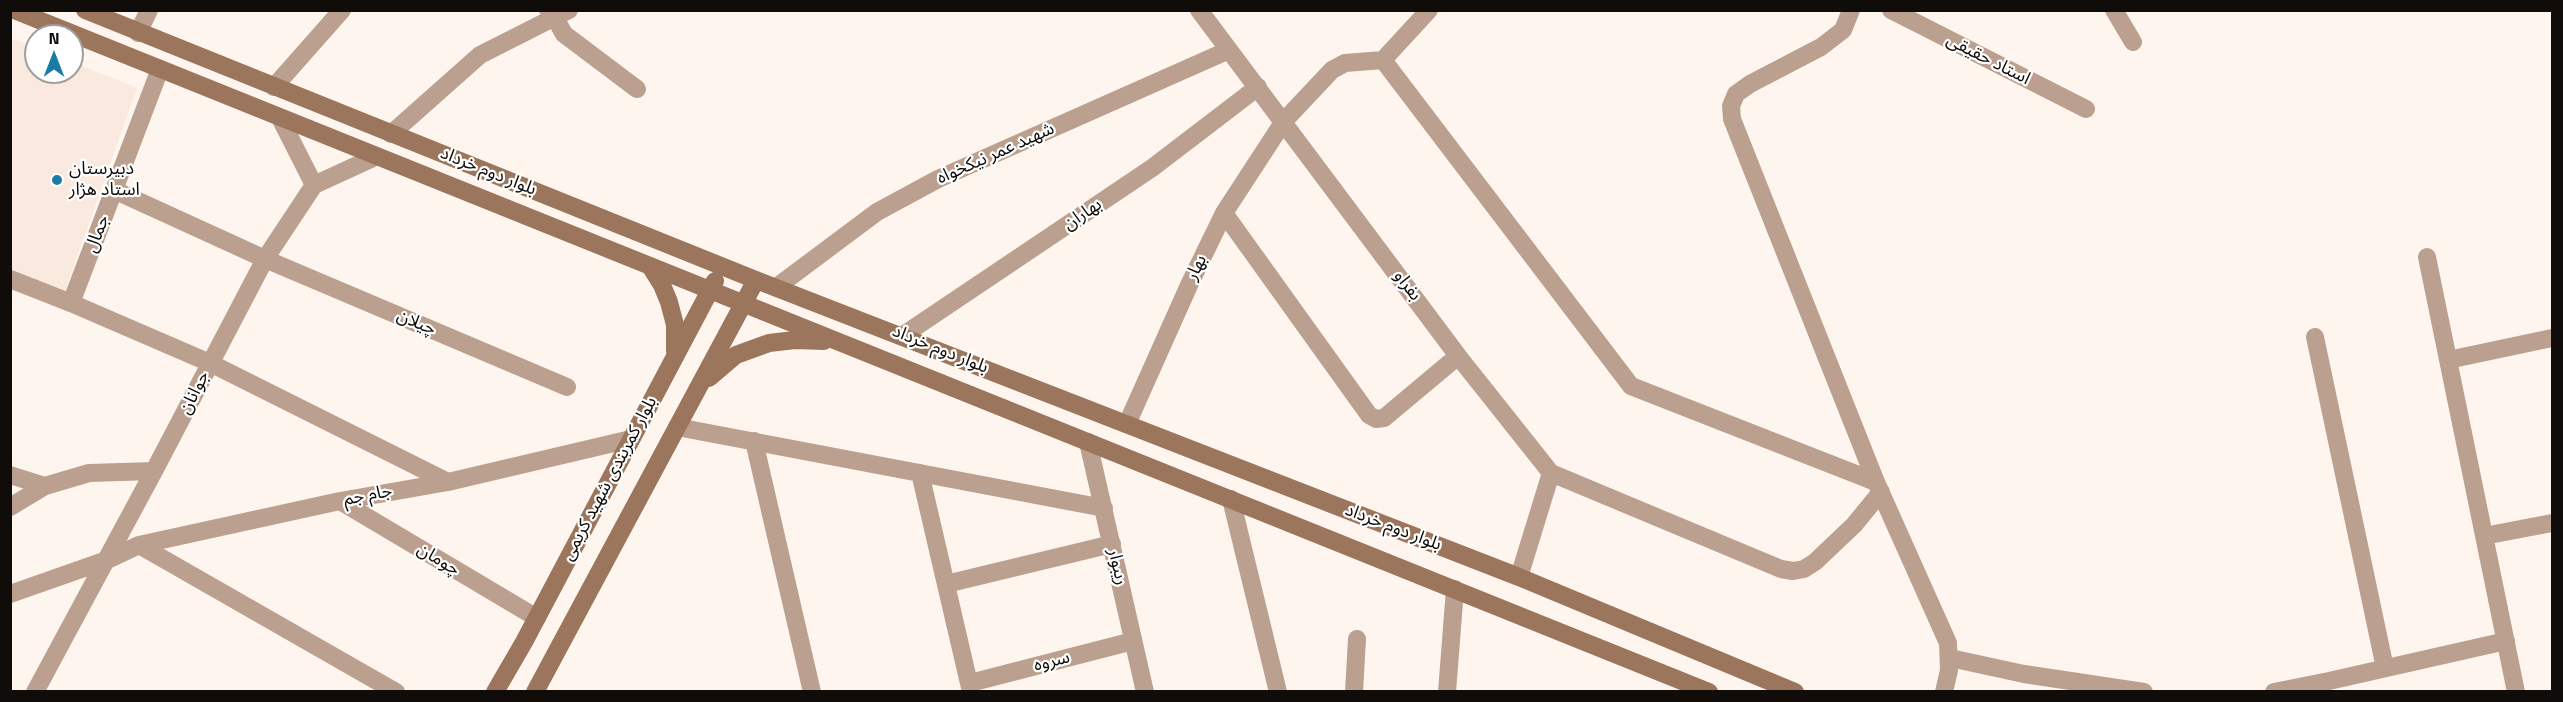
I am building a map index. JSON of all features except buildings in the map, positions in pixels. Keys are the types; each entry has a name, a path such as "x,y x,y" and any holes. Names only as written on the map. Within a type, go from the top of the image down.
{"street":[{"name":"بلوار دوم خرداد","path":"14,10 1706,691"},
{"name":"بلوار دوم خرداد","path":"85,10 723,266 1519,577 1795,692"},
{"path":"138,33 149,10"},
{"path":"274,87 342,10"},
{"name":"بفراو","path":"1199,10 1458,356 1551,473"},
{"path":"1429,10 1383,60 1631,386 1879,487"},
{"path":"1851,10 1843,30 1821,47 1750,84 1736,94 1731,106 1732,118 1879,487 1948,643 1950,658 1944,692"},
{"name":"استاد حقیقی","path":"1891,10 2086,110"},
{"path":"2114,10 2133,42"},
{"path":"391,134 480,55 557,13 564,34 637,89"},
{"name":"شهید عمر نیکخواه","path":"778,286 877,212 938,179 1229,50"},
{"name":"بهار","path":"1127,424 1224,213 1284,121 1332,70 1346,63 1383,60"},
{"name":"جمال","path":"71,303 160,69"},
{"name":"بهاران","path":"902,336 1152,168 1258,87"},
{"path":"280,118 314,185 375,157"},
{"name":"جوانان","path":"37,691 266,259 314,185"},
{"name":"چیلان","path":"114,190 266,259 567,387"},
{"path":"572,236 587,212"},
{"path":"1224,213 1370,416 1376,419 1384,418 1458,356"},
{"path":"2427,257 2516,692"},
{"path":"650,266 662,285 671,310 675,325 675,356"},
{"name":"بلوار کمربندی شهید کریمی","path":"495,692 537,618 723,266"},
{"path":"10,279 210,363 448,482"},
{"name":"بلوار کمربندی شهید کریمی","path":"535,692 756,279"},
{"path":"2315,337 2385,668"},
{"path":"2448,360 2553,338"},
{"path":"699,387 736,355 752,348 769,343 795,340 836,341"},
{"path":"677,427 1104,508"},
{"name":"جام جم","path":"10,594 107,560 140,544 340,501 448,482 631,439"},
{"path":"754,441 812,692"},
{"name":"ریبوار","path":"1088,442 1145,692"},
{"path":"10,507 45,486 89,473 154,471"},
{"path":"920,473 970,687"},
{"path":"1519,577 1551,473 1781,569 1793,571 1804,569 1815,562 1854,525 1879,487"},
{"path":"10,475 45,486"},
{"path":"1231,499 1278,692"},
{"name":"چومان","path":"340,501 537,618"},
{"path":"2484,536 2553,523"},
{"path":"140,544 396,692"},
{"path":"946,584 1112,544"},
{"path":"1447,692 1455,590"},
{"path":"1354,692 1357,639"},
{"name":"سروه","path":"970,687 1133,641"},
{"path":"2274,692 2506,641"},
{"path":"1950,658 2024,674 2144,692"}],"shaded area":[{"name":"دبیرستان استاد هژار","path":"10,38 24,43 24,84 84,84 84,67 137,88 64,293 11,272"}],"place":[{"name":"دبیرستان استاد هژار","path":"57,180"}]}
